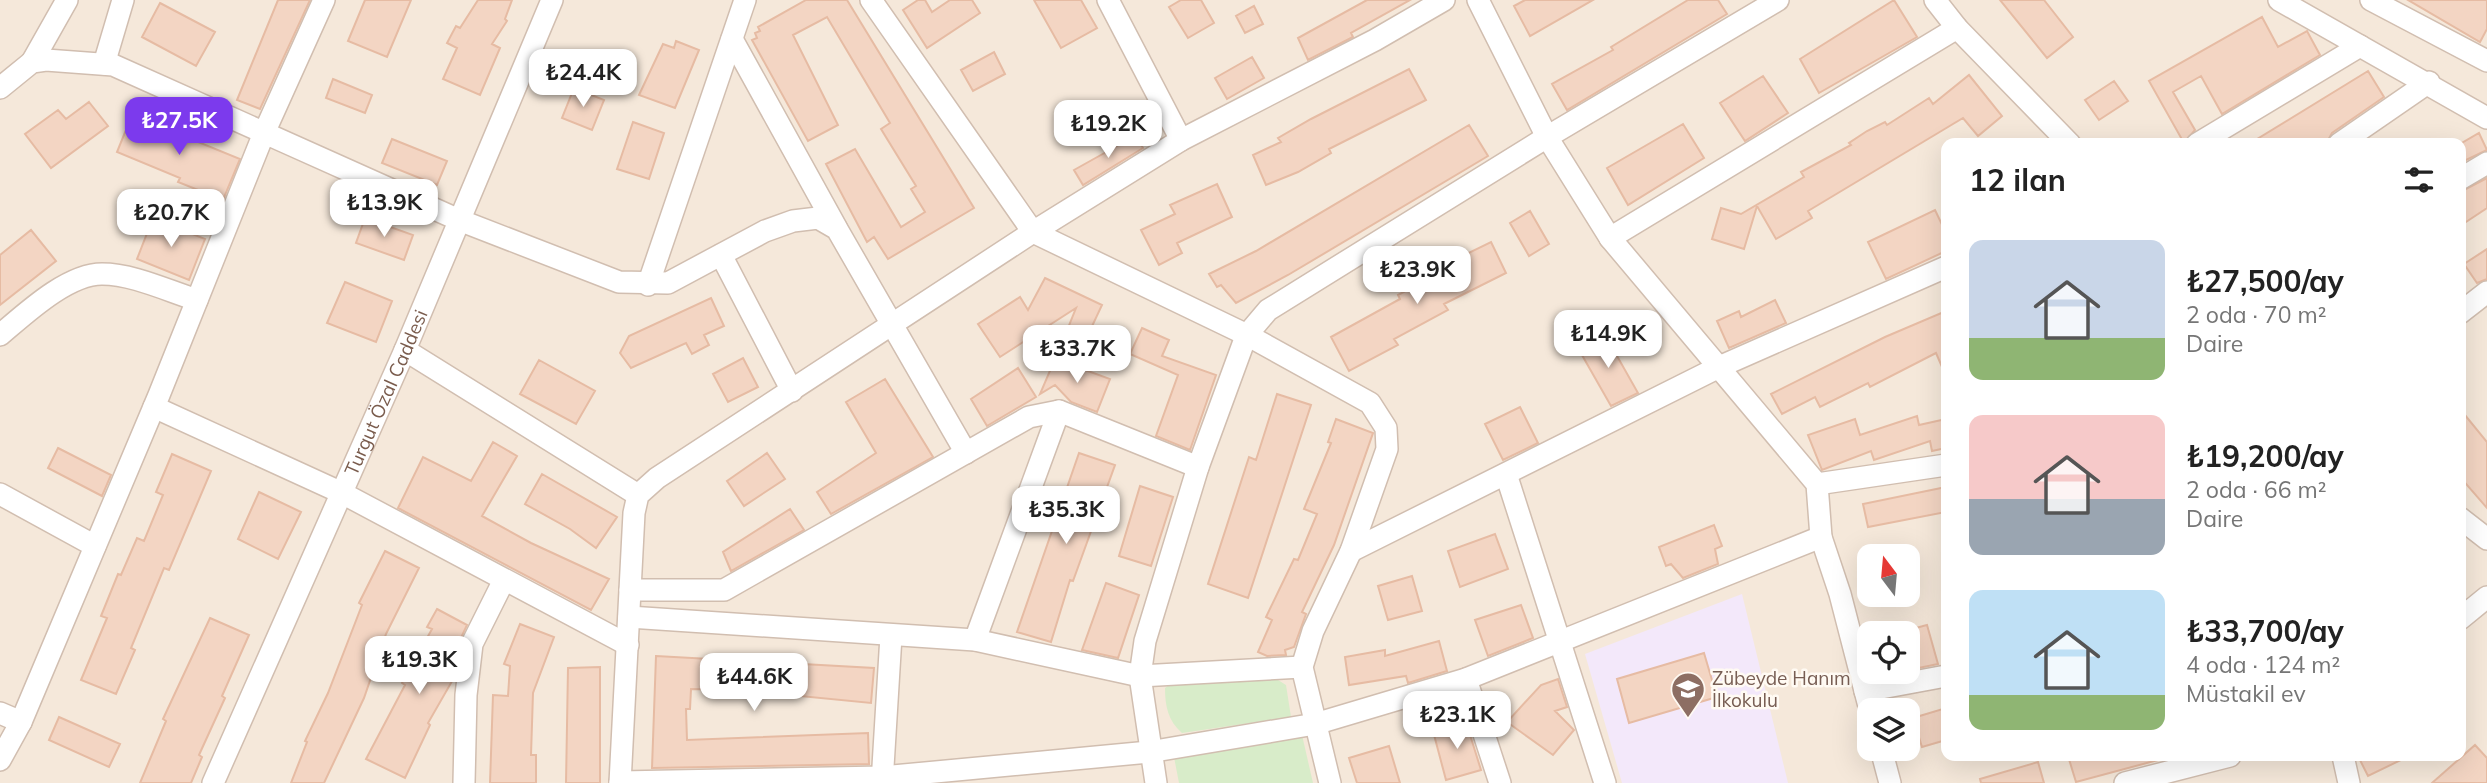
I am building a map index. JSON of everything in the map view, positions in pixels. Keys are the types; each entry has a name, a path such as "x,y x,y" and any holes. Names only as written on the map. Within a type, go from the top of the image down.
{"street":[{"path":"0,88 32,62 67,0"},
{"path":"104,64 123,0"},
{"path":"0,760 20,722 154,407 264,133 324,0"},
{"name":"Turgut Özal Caddesi","path":"213,783 405,350 552,0"},
{"path":"648,285 746,0"},
{"path":"871,0 1033,232 1247,335 1370,403 1386,428 1387,449 1351,551 1313,631 1302,667 1330,783"},
{"path":"1108,0 1181,140"},
{"path":"1478,0 1547,137 1610,238 1816,484 1821,537 1840,594 1866,698"},
{"path":"1156,783 1149,752 1140,676 1145,641 1198,467 1247,335 1268,310 1547,137 1778,0"},
{"path":"1935,0 1958,28 2064,138"},
{"path":"2278,0 2429,82 2487,118"},
{"path":"2371,0 2487,61"},
{"path":"1431,4 1181,140 1033,232 657,478 638,495 634,513 620,782 882,780 1149,752 1315,724 1466,679 1821,537"},
{"path":"1610,238 1958,28"},
{"path":"732,39 966,453"},
{"path":"2207,138 2360,46"},
{"path":"32,62 46,60 113,65 459,220 619,282 648,285 668,283 793,220 818,218 837,229"},
{"path":"2348,138 2429,82"},
{"path":"2466,175 2487,163"},
{"path":"721,255 792,391"},
{"path":"1351,551 1719,367 1941,269"},
{"path":"0,335 38,303 71,283 101,274 134,280 197,300"},
{"path":"2466,308 2487,292"},
{"path":"405,350 638,495"},
{"path":"154,407 342,493 628,645"},
{"path":"631,590 724,590 1030,417 1059,411 1198,467"},
{"path":"975,640 1059,411"},
{"path":"1816,484 1941,466"},
{"path":"1506,474 1605,783"},
{"path":"0,494 95,546"},
{"path":"2466,523 2487,539"},
{"path":"464,783 466,695 472,644 504,580"},
{"path":"2466,615 2487,597"},
{"path":"629,617 975,640 1140,676 1302,667"},
{"path":"882,780 891,636"},
{"path":"1876,698 1941,678"},
{"path":"1466,679 1500,783"},
{"path":"0,713 20,722"},
{"path":"1884,761 1890,783"},
{"path":"2125,783 2211,761"},
{"path":"2344,761 2349,783"}],"shaded area":[{"path":"0,0 2487,0 2487,783 0,783"},
{"name":"Zübeyde Hanım İlkokulu","path":"1742,594 1788,783 1622,783 1585,654"}],"green space":[{"path":"1265,672 1286,685 1291,717 1182,733 1170,718 1165,688 1177,679"},
{"path":"1302,735 1313,783 1179,783 1174,757"}],"building":[{"path":"278,0 310,0 260,109 237,100"},
{"path":"365,0 411,0 387,57 348,41"},
{"path":"478,0 512,0 505,19 507,21 492,44 500,48 480,95 443,79 457,48 447,43 456,26 460,28"},
{"path":"806,0 847,0 974,208 888,259 874,237 867,242 826,164 855,149 901,227 925,212 911,189 916,186 881,129 890,123 827,17 793,35 838,125 808,141 752,40 757,38 755,33 760,31 758,27"},
{"path":"918,0 925,0 932,12 950,0 972,0 980,13 927,48 903,10"},
{"path":"1034,0 1081,0 1097,28 1061,48"},
{"path":"1181,0 1201,0 1214,23 1188,38 1169,7"},
{"path":"1367,0 1410,0 1351,33 1353,37 1308,60 1298,38"},
{"path":"1525,0 1593,0 1530,36 1514,6"},
{"path":"1688,0 1718,0 1727,14 1567,110 1552,84 1613,50 1611,47"},
{"path":"1894,0 1917,37 1819,93 1800,59"},
{"path":"2000,0 2044,0 2073,37 2047,58"},
{"path":"2408,0 2487,0 2487,29 2480,42"},
{"path":"160,3 215,32 196,66 142,37"},
{"path":"1254,6 1263,24 1245,33 1236,16"},
{"path":"2262,17 2278,47 2307,31 2320,55 2222,114 2201,76 2173,92 2195,130 2188,138 2181,138 2149,81"},
{"path":"676,41 699,50 675,108 639,95 663,44 674,48"},
{"path":"994,52 1005,74 973,91 961,70"},
{"path":"1252,57 1264,78 1227,99 1215,78"},
{"path":"1409,69 1426,100 1329,149 1331,153 1298,172 1266,185 1253,155 1281,142 1278,138 1311,119"},
{"path":"2368,71 2384,97 2332,133 2329,138 2259,138"},
{"path":"1969,75 2002,116 1978,136 1963,118 1808,211 1812,218 1776,239 1757,206 1744,249 1712,239 1721,208 1741,214 1804,177 1801,172 1851,145 1849,143 1867,131 1885,122 1887,125 1929,98 1933,104"},
{"path":"1763,76 1788,113 1745,141 1720,103"},
{"path":"333,79 372,95 365,113 326,98"},
{"path":"2114,81 2128,101 2099,120 2085,100"},
{"path":"574,88 604,100 592,130 562,118"},
{"path":"89,102 108,126 51,168 25,134 58,110 66,119"},
{"path":"132,115 240,159 223,200 178,182 180,178 117,152"},
{"path":"633,122 664,133 649,179 617,169"},
{"path":"1683,124 1704,158 1628,205 1607,168"},
{"path":"1469,125 1488,156 1288,275 1236,303 1221,285 1217,287 1209,274 1256,251"},
{"path":"2479,133 2487,150 2466,160 2466,141"},
{"path":"1135,136 1143,148 1083,185 1074,170"},
{"path":"392,139 447,161 437,185 382,163"},
{"path":"2487,178 2487,208 2466,222 2466,189"},
{"path":"1217,184 1232,217 1177,243 1182,253 1159,265 1141,230 1175,214 1170,205"},
{"path":"1935,210 1941,223 1941,253 1886,279 1868,242"},
{"path":"1530,211 1549,244 1529,256 1510,223"},
{"path":"153,218 205,239 189,280 137,259"},
{"path":"365,218 413,235 404,260 356,243"},
{"path":"31,230 56,261 0,305 0,255"},
{"path":"1491,242 1506,273 1444,304 1448,310 1394,339 1398,345 1349,371 1331,337 1400,299 1398,295 1443,271 1440,267"},
{"path":"2487,249 2487,279 2477,283 2466,263"},
{"path":"1045,278 1102,305 1087,337 1068,328 1076,308 1000,357 978,324 1020,297 1028,310"},
{"path":"345,282 392,301 376,342 327,323"},
{"path":"711,298 724,326 704,335 709,345 692,354 686,343 631,368 620,353 629,336"},
{"path":"1775,300 1786,323 1729,348 1717,321 1739,311 1741,317"},
{"path":"1941,313 1941,364 1936,353 1870,387 1868,383 1820,407 1815,397 1782,414 1771,394 1885,337"},
{"path":"1142,328 1169,340 1162,356 1216,375 1190,450 1156,436 1178,375 1130,354"},
{"path":"1604,333 1638,393 1611,406 1578,348"},
{"path":"743,358 758,387 728,402 713,374"},
{"path":"1055,359 1110,379 1097,412 1071,402 1055,385 1040,394"},
{"path":"539,360 595,391 576,424 520,394"},
{"path":"1018,368 1036,397 987,426 971,399"},
{"path":"885,379 933,457 831,514 817,492 876,453 846,402"},
{"path":"1277,394 1311,405 1248,598 1208,584 1249,457 1256,460"},
{"path":"1520,407 1538,443 1503,460 1485,424"},
{"path":"1917,416 1919,425 1941,420 1941,449 1932,451 1930,441 1874,460 1871,451 1822,470 1808,435 1855,419 1860,435"},
{"path":"2466,416 2487,442 2487,508 2466,484"},
{"path":"1336,419 1373,433 1334,545 1302,612 1306,614 1294,647 1285,650 1286,655 1267,656 1258,652 1272,620 1266,617 1294,559 1298,560 1317,514 1304,509 1331,443 1328,442"},
{"path":"493,442 517,456 482,516 531,543 609,579 591,610 398,508 423,457 471,481"},
{"path":"58,448 111,475 102,496 48,468"},
{"path":"767,453 785,479 744,506 727,481"},
{"path":"1079,453 1115,465 1073,581 1070,580 1051,642 1017,632"},
{"path":"172,454 211,471 169,570 164,568 131,648 135,650 116,694 81,680 107,618 101,616 118,574 121,575 137,538 144,541 163,495 156,492"},
{"path":"542,474 617,517 596,548 570,529 525,504"},
{"path":"1140,486 1173,497 1151,566 1119,556"},
{"path":"1941,488 1941,513 1868,527 1863,504"},
{"path":"259,492 301,512 278,559 238,539"},
{"path":"790,509 804,530 731,571 723,552"},
{"path":"1714,525 1722,546 1715,549 1718,564 1683,578 1671,564 1666,566 1659,547"},
{"path":"1495,534 1508,569 1460,587 1448,551"},
{"path":"385,551 419,568 386,634 364,698 324,783 291,783 307,742 305,741 328,693 362,605 359,603"},
{"path":"1412,576 1422,611 1388,620 1378,586"},
{"path":"1106,583 1139,595 1118,658 1082,650"},
{"path":"1521,605 1533,638 1488,656 1475,620"},
{"path":"437,609 467,625 459,642 455,676 428,723 430,725 405,778 366,759 405,685 402,683 432,629 427,627"},
{"path":"210,618 249,635 222,696 225,698 199,755 202,757 191,783 140,783 166,721 163,719"},
{"path":"520,624 554,637 533,693 531,755 536,755 536,783 490,783 493,695 508,696 510,666 504,664"},
{"path":"1927,625 1938,664 1920,668 1920,627"},
{"path":"1439,641 1447,671 1408,683 1406,676 1349,685 1345,657 1385,650 1385,656"},
{"path":"1704,653 1717,697 1629,723 1617,679"},
{"path":"656,656 874,668 871,703 740,690 691,689 690,709 686,709 687,740 868,733 869,764 652,768"},
{"path":"600,667 600,783 566,783 568,668"},
{"path":"1558,679 1567,707 1555,711 1574,730 1553,755 1507,722 1541,685"},
{"path":"1941,710 1941,741 1922,747 1920,716"},
{"path":"59,717 120,744 109,767 49,740"},
{"path":"1466,722 1481,770 1446,780 1433,731"},
{"path":"2475,745 2487,758 2487,783 2432,783 2457,761 2466,761 2466,753"},
{"path":"1389,746 1400,783 1357,783 1349,758"},
{"path":"2070,761 2154,761 2076,782"},
{"path":"2360,761 2399,761 2368,776"},
{"path":"2038,762 2044,783 1981,783 1980,779"}],"place":[{"name":"Zübeyde Hanım İlkokulu","path":"1688,719"}]}
